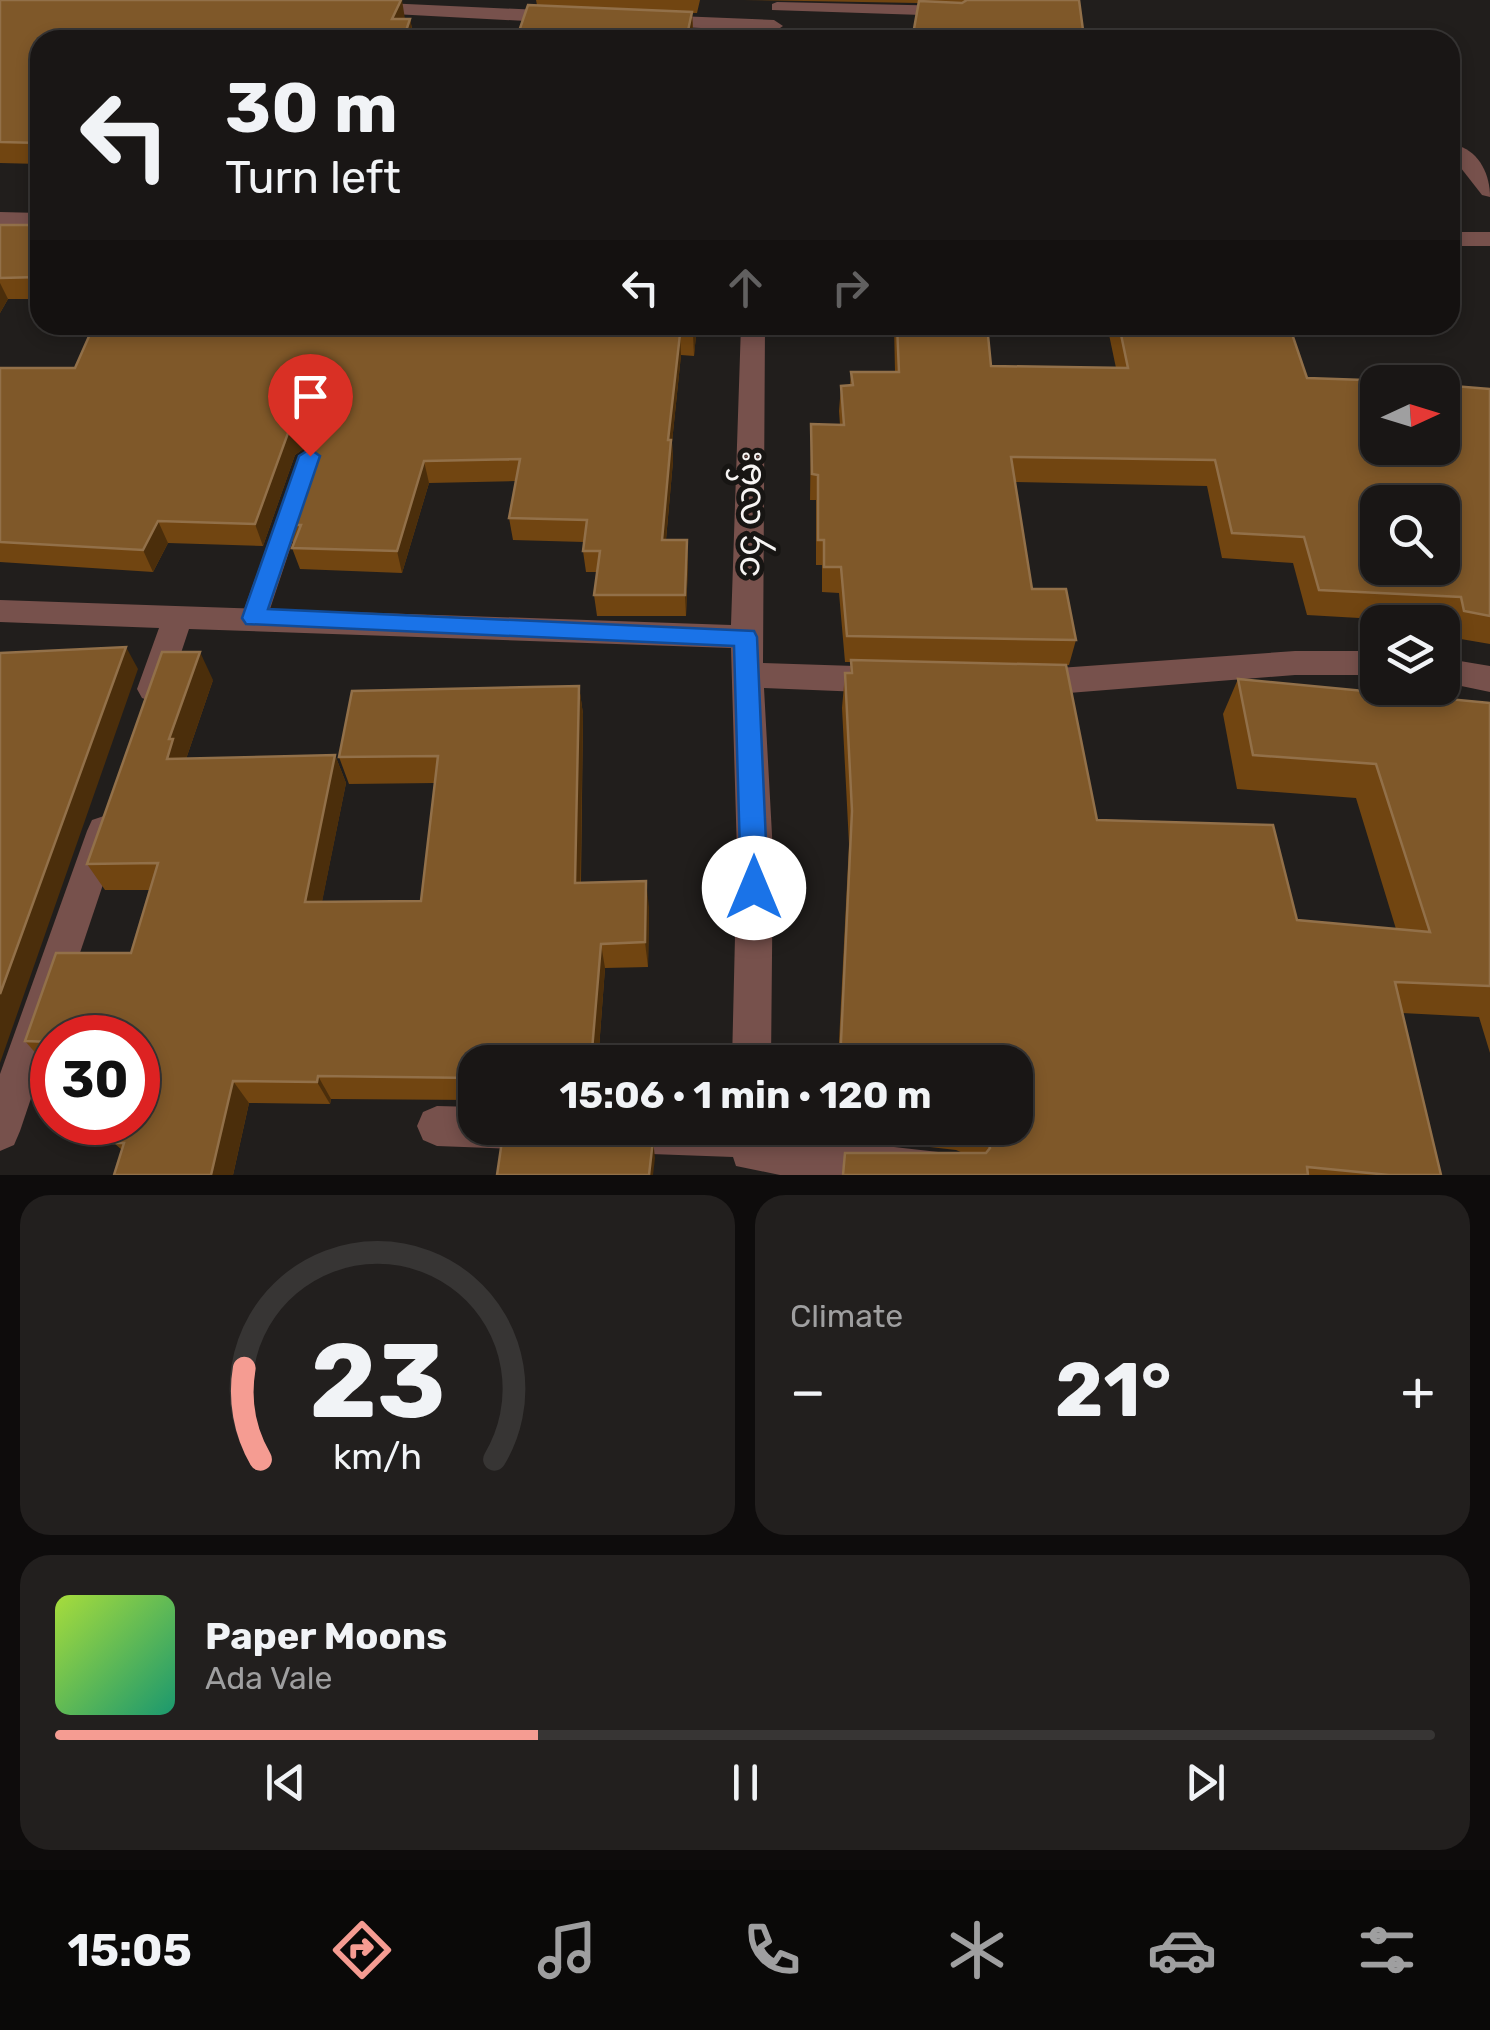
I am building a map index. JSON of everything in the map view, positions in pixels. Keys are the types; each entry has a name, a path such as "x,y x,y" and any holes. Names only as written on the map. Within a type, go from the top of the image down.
{"street":[{"path":"352,7 583,18"},
{"path":"640,20 775,18"},
{"path":"1460,152 1490,190"},
{"path":"0,219 30,220"},
{"path":"1460,239 1490,239"},
{"name":"၁၄ လမ်း","path":"752,1045 755,854 746,637 753,335"},
{"path":"0,611 746,637"},
{"path":"140,727 178,617"},
{"path":"1009,683 1065,682 1295,662 1360,663"},
{"path":"1460,673 1490,679"},
{"path":"749,675 914,680"},
{"path":"0,1131 114,800"},
{"path":"710,1145 956,1175"}],"lane":[{"path":"775,18 960,12"},
{"path":"254,618 310,456"}],"building":[{"path":"0,0 401,0 392,19 410,19 406,30 30,30 30,143 0,142"},
{"path":"1079,0 1083,30 914,30 919,1"},
{"path":"528,5 692,12 688,30 519,30"},
{"path":"0,225 30,225 30,277 0,278"},
{"path":"90,335 680,335 662,540 687,540 685,595 594,595 600,551 583,551 587,520 509,518 520,459 424,461 397,551 292,548 301,525 287,525 318,436 303,423 288,433 255,524 158,521 143,550 0,542 0,368 75,368"},
{"path":"897,335 988,335 991,366 1128,368 1121,335 1292,335 1307,378 1360,380 1360,465 1460,465 1460,386 1490,389 1490,616 1464,611 1461,597 1319,590 1304,537 1232,533 1215,460 1011,457 1032,589 1066,589 1076,640 847,636 841,567 824,567 824,540 818,540 818,475 812,474 811,424 844,425 841,386 853,385 851,372 899,372"},
{"path":"126,647 0,994 0,653"},
{"path":"162,652 200,652 169,739 173,739 167,759 335,755 305,902 421,901 438,756 339,757 352,691 579,686 575,883 646,881 645,942 601,944 592,1045 458,1045 458,1078 318,1076 317,1082 233,1081 211,1175 114,1175 123,1145 160,1145 160,1015 34,1015 56,953 131,953 158,863 87,864"},
{"path":"851,660 1066,665 1097,820 1273,825 1297,920 1430,932 1376,764 1253,755 1238,679 1360,691 1360,705 1460,705 1460,700 1490,703 1490,986 1395,982 1441,1175 1389,1175 1307,1167 1308,1175 843,1175 845,1153 986,1153 989,1145 1033,1145 1033,1045 841,1045 852,811 845,673 852,673"},
{"path":"501,1145 652,1145 649,1175 497,1175"}],"route":[{"path":"310,456 254,618 746,637 754,888"}]}
